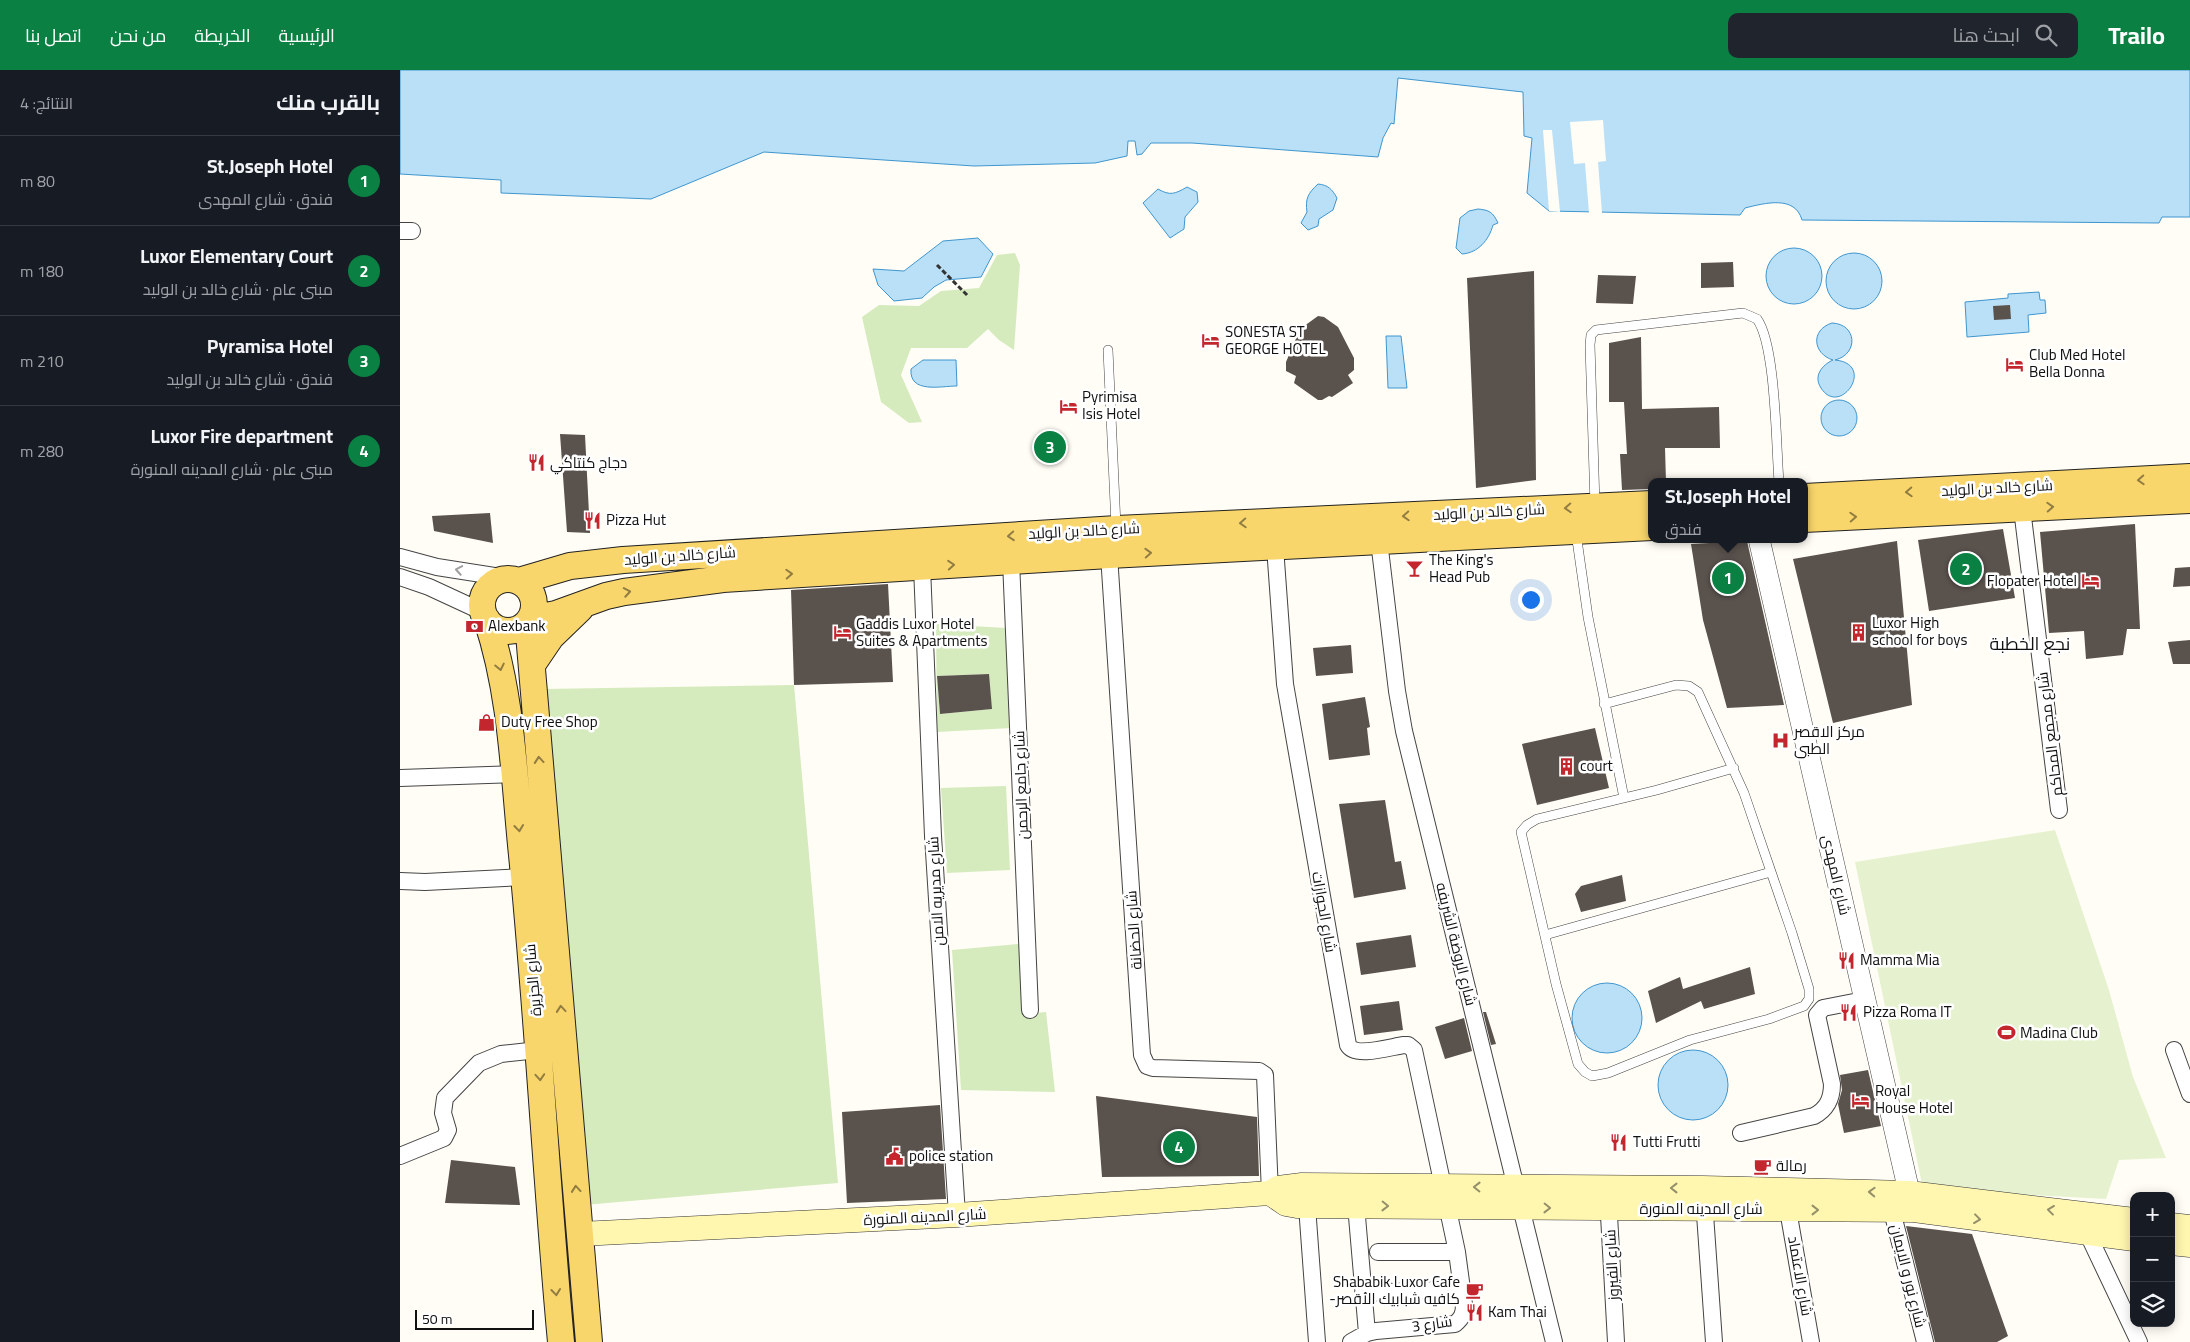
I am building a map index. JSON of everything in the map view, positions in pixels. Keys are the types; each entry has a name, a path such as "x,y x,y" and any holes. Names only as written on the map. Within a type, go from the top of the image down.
{"main road":[{"name":"شارع خالد بن الوليد","path":"1808,497 2190,478"},
{"name":"شارع خالد بن الوليد","path":"1808,519 2190,500"},
{"name":"شارع خالد بن الوليد","path":"529,621 624,592 715,580 1109,555 1379,541 1589,523 1648,505"},
{"name":"شارع خالد بن الوليد","path":"513,580 596,562 1117,529 1589,523 1648,527"},
{"path":"513,580 527,586 534,602 534,611 529,621 512,631 494,626 485,616 482,604 487,588 494,582 513,580"},
{"path":"532,665 562,625 587,603"},
{"name":"شارع الجزيرة","path":"485,616 495,645 502,678 514,774 538,1050 549,1218 561,1342"},
{"name":"شارع الجزيرة","path":"529,621 589,1342"},
{"name":"شارع المدينه المنورة","path":"580,1234 957,1216 1270,1193 1278,1188 1290,1185 1444,1197 1704,1199 1905,1205 2083,1224 2130,1238"},
{"name":"شارع المدينه المنورة","path":"1270,1193 1286,1204 1307,1206 1356,1206 1444,1197"},
{"name":"شارع المدينه المنورة","path":"1704,1199 1788,1210 1905,1205"},
{"path":"549,1218 564,1214 580,1234 568,1257 553,1255"},
{"name":"شارع المدينه المنورة","path":"2083,1224 2130,1220"},
{"path":"2175,1225 2190,1227"},
{"path":"2175,1243 2190,1245"}],"street":[{"name":"شارع مجمع المحاكم","path":"2022,509 2059,810"},
{"name":"شارع الروضة الشريفه","path":"1379,541 1397,691 1404,731 1554,1342"},
{"name":"شارع المهدى","path":"1760,543 1864,1000 1905,1205"},
{"name":"شارع الجوازات","path":"1275,546 1285,684 1348,1045 1350,1049 1358,1052 1404,1045 1408,1045 1414,1050 1444,1197"},
{"name":"شارع الحضانة","path":"1109,555 1142,1055 1147,1066 1153,1068 1262,1072 1266,1079 1270,1193"},
{"name":"شارع خالد بن الوليد","path":"400,556 437,567 513,580"},
{"name":"شارع جامع الرحمن","path":"1011,561 1030,1010"},
{"name":"شارع مديريه الامن","path":"922,567 932,836 957,1216"},
{"path":"400,577 429,587 485,616"},
{"path":"400,778 514,774"},
{"path":"400,881 425,882 524,877"},
{"path":"1741,1133 1814,1116 1822,1111 1832,1094 1832,1084 1817,1015 1823,1008 1864,1000"},
{"path":"400,1156 444,1138 448,1130 443,1106 445,1098 479,1063 501,1054 538,1050"},
{"path":"2174,1050 2190,1094"},
{"name":"شارع 3","path":"1351,1342 1367,1333 1455,1324 1461,1319 1464,1312 1462,1289 1444,1197"},
{"name":"شارع الفيروز","path":"1608,1198 1616,1342"},
{"path":"1704,1199 1714,1342"},
{"name":"شارع نور و الايمان","path":"1905,1205 1925,1342"},
{"path":"1307,1206 1317,1342"},
{"path":"1356,1206 1367,1333"},
{"name":"شارع الاعتماد","path":"1788,1210 1811,1342"},
{"path":"2083,1224 2139,1342"},
{"path":"1378,1252 1456,1252"},
{"path":"1364,1293 1462,1289"}],"lane":[{"path":"1624,798 1588,617 1591,335 1596,330 1743,313 1758,319 1765,334 1771,378 1779,478"},
{"path":"1108,350 1117,529"},
{"path":"1604,704 1676,685 1689,686 1698,692 1734,768 1744,793 1809,989 1808,1003 1769,1019 1690,1040 1608,1073 1592,1076 1585,1072 1578,1064 1545,936 1522,832 1527,825 1537,819 1734,768"},
{"path":"1545,936 1771,872"}],"path":[{"path":"937,265 968,296"}],"green space":[{"path":"1015,253 1020,265 1014,350 999,340 988,329 967,348 911,348 901,375 922,422 909,423 881,402 862,317 879,305 919,306 941,291 979,288 997,255"},
{"path":"936,624 1007,628 1011,728 937,732","holes":["988,674 992,709 940,714 937,676"]},
{"path":"794,685 838,1183 584,1205 544,689"},
{"path":"1006,786 1010,870 947,873 941,788"},
{"name":"Madina Club","path":"2055,830 2109,990 2133,1077 2166,1158 2119,1160 2106,1199 1923,1189 1855,862"},
{"path":"1019,944 1025,1014 1046,1012 1055,1092 961,1090 952,950"}],"water":[{"path":"400,70 2190,70 2190,217 2162,217 2159,223 1802,220 1793,207 1778,203 1761,204 1745,208 1740,215 1549,211 1527,193 1532,138 1524,136 1523,92 1398,78 1394,124 1391,123 1383,138 1378,157 1192,143 1151,143 1142,154 1137,155 1135,141 1128,141 1127,156 1095,163 974,166 764,152 651,199 501,193 501,180 400,174"},
{"path":"1318,184 1329,188 1337,198 1333,210 1319,219 1318,226 1308,230 1301,223 1307,212 1306,203 1308,197"},
{"path":"1187,187 1197,192 1198,202 1185,217 1184,229 1170,238 1143,203 1158,189 1166,193 1172,193"},
{"path":"1478,209 1490,212 1498,223 1493,225 1489,236 1482,245 1473,251 1462,254 1456,248 1460,218 1469,211"},
{"path":"978,238 993,254 981,277 946,280 934,287 922,298 894,301 878,285 873,269 904,271 943,241"},
{"path":"1794,248 1814,256 1822,276 1814,296 1794,304 1774,296 1766,276 1774,256"},
{"path":"1854,253 1865,255 1874,261 1880,270 1882,281 1880,292 1874,301 1865,307 1854,309 1843,307 1834,301 1828,292 1826,281 1828,270 1834,261 1843,255"},
{"path":"2039,292 2040,300 2045,300 2046,313 2028,315 2029,332 1967,337 1965,302 2008,298 2008,294"},
{"path":"1832,323 1846,328 1852,340 1848,352 1843,357 1835,360 1847,364 1853,370 1854,379 1851,387 1837,397 1829,396 1821,388 1818,379 1822,368 1833,360 1821,353 1818,348 1817,336 1825,326"},
{"path":"1386,336 1401,336 1407,388 1388,388"},
{"path":"923,360 956,360 957,386 927,387 915,382 911,369"},
{"path":"1839,400 1846,401 1852,405 1856,411 1856,425 1852,431 1846,435 1839,436 1832,435 1826,431 1822,425 1821,418 1822,411 1826,405 1832,401"},
{"path":"1607,983 1620,986 1632,993 1639,1005 1642,1018 1639,1031 1632,1043 1620,1050 1607,1053 1594,1050 1582,1043 1575,1031 1572,1018 1575,1005 1582,993 1594,986"},
{"path":"1693,1050 1706,1053 1718,1060 1725,1072 1728,1085 1725,1098 1718,1110 1706,1117 1693,1120 1680,1117 1668,1110 1661,1098 1658,1085 1661,1072 1668,1060 1680,1053"}],"pier":[{"path":"1603,120 1606,161 1598,162 1602,213 1589,213 1585,163 1574,164 1570,122"},
{"path":"1543,130 1552,130 1560,212 1549,211"}],"building":[{"path":"1733,262 1734,287 1701,288 1701,263"},
{"path":"1534,271 1536,480 1476,488 1467,278"},
{"path":"1598,275 1636,276 1633,304 1596,303"},
{"path":"2010,305 2011,319 1994,320 1993,306"},
{"path":"1318,316 1324,317 1338,327 1354,358 1354,370 1348,375 1353,383 1332,397 1329,396 1322,400 1318,400 1294,383 1296,376 1286,371 1286,362 1300,329"},
{"path":"1641,337 1642,409 1719,407 1720,448 1665,448 1666,478 1648,478 1648,489 1622,490 1620,454 1627,454 1624,402 1609,402 1609,343"},
{"path":"560,434 585,435 590,533 567,532"},
{"path":"490,513 493,543 434,531 432,516"},
{"name":"Flopater Hotel","path":"2135,524 2140,629 2127,629 2123,655 2086,659 2084,631 2049,633 2040,532"},
{"path":"2003,529 2015,598 1929,611 1918,540"},
{"name":"Luxor High school for boys","path":"1897,541 1912,705 1833,723 1793,559"},
{"path":"1747,543 1784,705 1727,708 1703,620 1691,544"},
{"path":"2190,567 2190,586 2173,587 2175,568"},
{"name":"Gaddis Luxor Hotel Suites & Apartments","path":"888,584 893,682 794,685 791,590"},
{"path":"2190,640 2190,664 2173,664 2168,642"},
{"path":"1351,645 1353,673 1316,676 1313,648"},
{"path":"989,674 992,709 940,714 937,676"},
{"path":"1365,697 1370,727 1367,728 1370,755 1329,760 1322,704"},
{"name":"court","path":"1595,728 1609,788 1537,805 1522,744"},
{"path":"1385,800 1395,862 1401,861 1406,889 1354,898 1339,804"},
{"path":"1622,875 1626,901 1581,912 1575,894 1581,886"},
{"path":"1411,935 1416,967 1361,975 1356,943"},
{"path":"1750,967 1755,994 1704,1009 1701,1001 1656,1023 1648,991 1680,977 1683,989"},
{"path":"1399,1001 1403,1030 1364,1035 1360,1006"},
{"path":"1483,1012 1486,1012 1496,1044 1491,1045"},
{"path":"1464,1018 1472,1051 1445,1059 1435,1027"},
{"name":"Royal House Hotel","path":"1868,1070 1881,1126 1844,1133 1838,1104 1842,1090 1840,1075"},
{"path":"1096,1096 1257,1117 1259,1176 1102,1177"},
{"name":"police station","path":"940,1105 946,1199 847,1203 842,1112"},
{"path":"451,1160 515,1167 520,1205 445,1203"},
{"path":"1906,1226 1972,1234 2008,1336 1997,1342 1935,1342"}],"place":[{"name":"SONESTA ST GEORGE HOTEL","path":"1211,341"},
{"name":"Club Med Hotel Bella Donna","path":"2015,364"},
{"name":"Pyrimisa Isis Hotel","path":"1068,406"},
{"name":"Pyramisa Hotel","path":"1050,447"},
{"name":"دجاج كنتاكي","path":"536,463"},
{"name":"Pizza Hut","path":"592,520"},
{"name":"The King's Head Pub","path":"1415,569"},
{"name":"Luxor Elementary Court","path":"1966,569"},
{"name":"St.Joseph Hotel","path":"1728,578"},
{"name":"Flopater Hotel","path":"2091,581"},
{"name":"Alexbank","path":"474,626"},
{"name":"Luxor High school for boys","path":"1858,632"},
{"name":"Gaddis Luxor Hotel Suites & Apartments","path":"842,633"},
{"name":"Duty Free Shop","path":"487,722"},
{"name":"مركز الاقصر الطبى","path":"1780,741"},
{"name":"court","path":"1566,766"},
{"name":"Mamma Mia","path":"1846,960"},
{"name":"Pizza Roma IT","path":"1849,1012"},
{"name":"Madina Club","path":"2006,1033"},
{"name":"Royal House Hotel","path":"1861,1100"},
{"name":"Tutti Frutti","path":"1619,1142"},
{"name":"Luxor Fire department","path":"1179,1147"},
{"name":"police station","path":"895,1156"},
{"name":"رمالة","path":"1762,1166"},
{"name":"Shababik Luxor Cafe -كافيه شبابيك الأقصر","path":"1474,1291"},
{"name":"Kam Thai","path":"1474,1312"}],"district":[{"name":"نجع الخطبة","path":"2030,644"}]}
